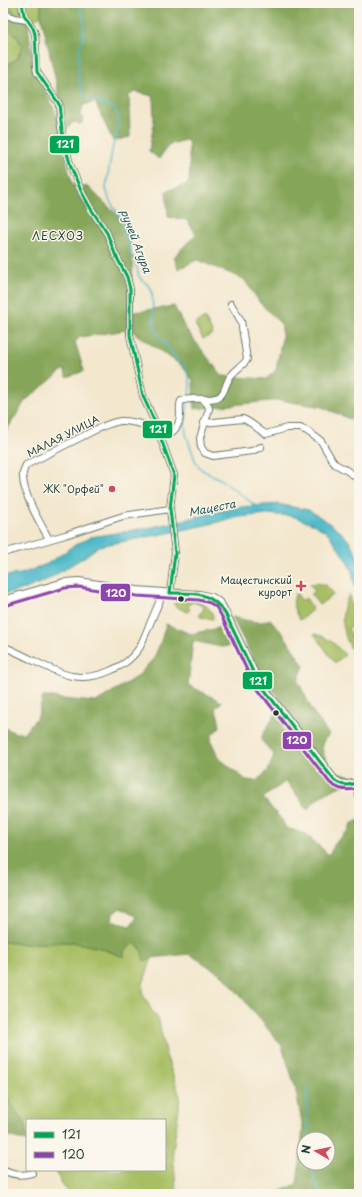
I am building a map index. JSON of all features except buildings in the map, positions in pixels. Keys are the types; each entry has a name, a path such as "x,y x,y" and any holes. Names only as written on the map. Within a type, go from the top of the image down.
{"main road":[{"path":"3,600 59,584 72,582 167,593 200,595 212,598 220,604 225,613 254,675 334,780 339,784 345,785 357,782"}],"street":[{"path":"3,646 68,676 84,678 102,675 124,664 140,647 167,593 174,559 174,542 170,509 174,475 143,396 130,335 130,289 127,277 115,254 107,232 91,209 70,167 63,140 59,104 37,72 33,26 27,20 23,12 22,3"},
{"path":"3,13 14,18 27,20"},
{"path":"160,437 171,434 176,428 179,420 180,403 192,398 216,398 222,394 230,377 246,362 247,359 243,327 231,304"},
{"path":"203,399 208,405 209,409 201,432 200,444 202,450 208,455 213,456 252,451 261,446"},
{"path":"204,423 240,419 246,420 258,430 266,434 287,428 300,428 321,440 335,464 359,479"},
{"name":"МАЛАЯ УЛИЦА","path":"49,539 26,493 23,471 26,466 111,423 126,421 156,426"},
{"path":"3,553 124,516 170,509"},
{"path":"357,782 359,796"},
{"path":"3,1170 18,1175 32,1172"}],"green space":[{"path":"3,3 9,3 16,15 28,23 33,70 40,80 55,111 73,186 88,187 128,225 133,267 127,330 80,337 75,342 84,371 67,377 64,369 25,401 3,436 3,67 17,59 22,47 17,36 6,28 3,20"},
{"path":"9,3 41,3 41,16 28,23 16,15"},
{"path":"41,3 359,3 359,423 322,407 279,400 194,409 193,380 181,365 133,332 134,312 174,306 185,328 222,376 266,379 276,370 282,338 282,325 260,303 244,279 197,260 178,269 174,257 196,234 187,220 168,217 166,191 188,184 190,174 188,139 168,145 159,159 149,151 154,123 153,96 136,92 129,95 130,137 113,141 95,102 83,105 81,115 83,121 82,123 72,123 65,131 61,103 41,16"},
{"path":"3,20 6,28 17,36 22,47 17,59 3,67"},
{"path":"205,318 213,334 203,339 195,324"},
{"path":"317,583 326,585 334,594 319,605 311,594 315,591 310,584"},
{"path":"296,593 302,601 306,598 313,609 300,620 294,607 294,597"},
{"path":"349,594 356,624 348,628 357,648 353,651 350,648 346,638 343,621 343,610"},
{"path":"175,598 201,599 200,601 211,611 213,619 200,617 200,613 204,607 194,602 188,606 190,610 187,612 175,606"},
{"path":"232,617 257,622 270,619 284,635 304,666 298,681 313,712 329,735 323,742 322,750 334,770 352,777 350,782 320,797 308,810 286,781 263,798 282,820 286,828 306,834 329,855 336,842 348,831 351,824 359,820 359,1194 274,1194 297,1184 298,1171 336,1171 336,1131 303,1131 295,1086 282,1046 224,976 189,954 152,958 144,961 141,948 134,943 124,950 124,957 100,948 72,942 26,944 3,942 3,728 15,733 24,733 38,716 43,697 96,702 138,676 154,658 166,624 191,634 227,626 235,645 221,647 193,641 188,685 222,702 215,708 220,727 212,735 211,741 220,759 246,780 256,781 268,771 274,755 262,741 262,736 282,703 263,678","holes":["120,908 137,917 130,926 112,921 113,914"]},
{"path":"314,634 328,639 345,655 335,663"},
{"path":"3,942 26,944 72,942 100,948 124,957 124,950 134,943 152,958 143,984 143,994 152,1011 159,1020 165,1052 180,1096 173,1151 178,1194 70,1194 55,1171 166,1171 166,1119 26,1119 26,1126 3,1092"},
{"path":"3,1092 26,1126 26,1141 3,1135"}],"water":[{"path":"277,504 309,510 342,533 350,542 359,560 359,607 352,572 347,561 328,533 315,525 292,516 267,514 240,517 179,531 99,546 49,579 28,588 3,594 3,576 21,574 47,564 75,545 91,537 152,527 240,507"}],"waterway":[{"name":"ручей Агура","path":"78,3 84,23 83,37 79,51 78,74 81,88 86,98 113,107 117,113 119,121 112,150 106,188 109,199 119,214 131,254 135,260 139,277 151,288 154,325 159,337 176,359 184,366 189,377 189,397"},
{"name":"ручей Агура","path":"188,401 185,424 186,434 196,463 202,470 220,479 256,506"},
{"path":"306,1086 308,1131"},
{"path":"313,1171 314,1179 321,1194"}],"transit line":[{"name":"121","path":"22,3 24,15 33,28 35,34 37,72 59,104 63,139 71,167 82,193 107,233 115,254 127,277 130,289 130,335 143,396 156,425 174,475 170,509 175,553 170,593 201,595 207,597 219,606 225,613 257,680 334,780 340,784 346,785 359,781"},
{"name":"120","path":"4,606 65,588 79,587 137,596 199,600 210,603 216,607 221,615 253,683 330,783 344,790 359,787"}],"place":[{"name":"ЖК \"Орфей\"","path":"112,489"},
{"name":"Мацестинский курорт","path":"301,586"}],"district":[{"name":"ЛЕСХОЗ","path":"58,236"}],"water label":[{"name":"Мацеста","path":"212,508"}]}
